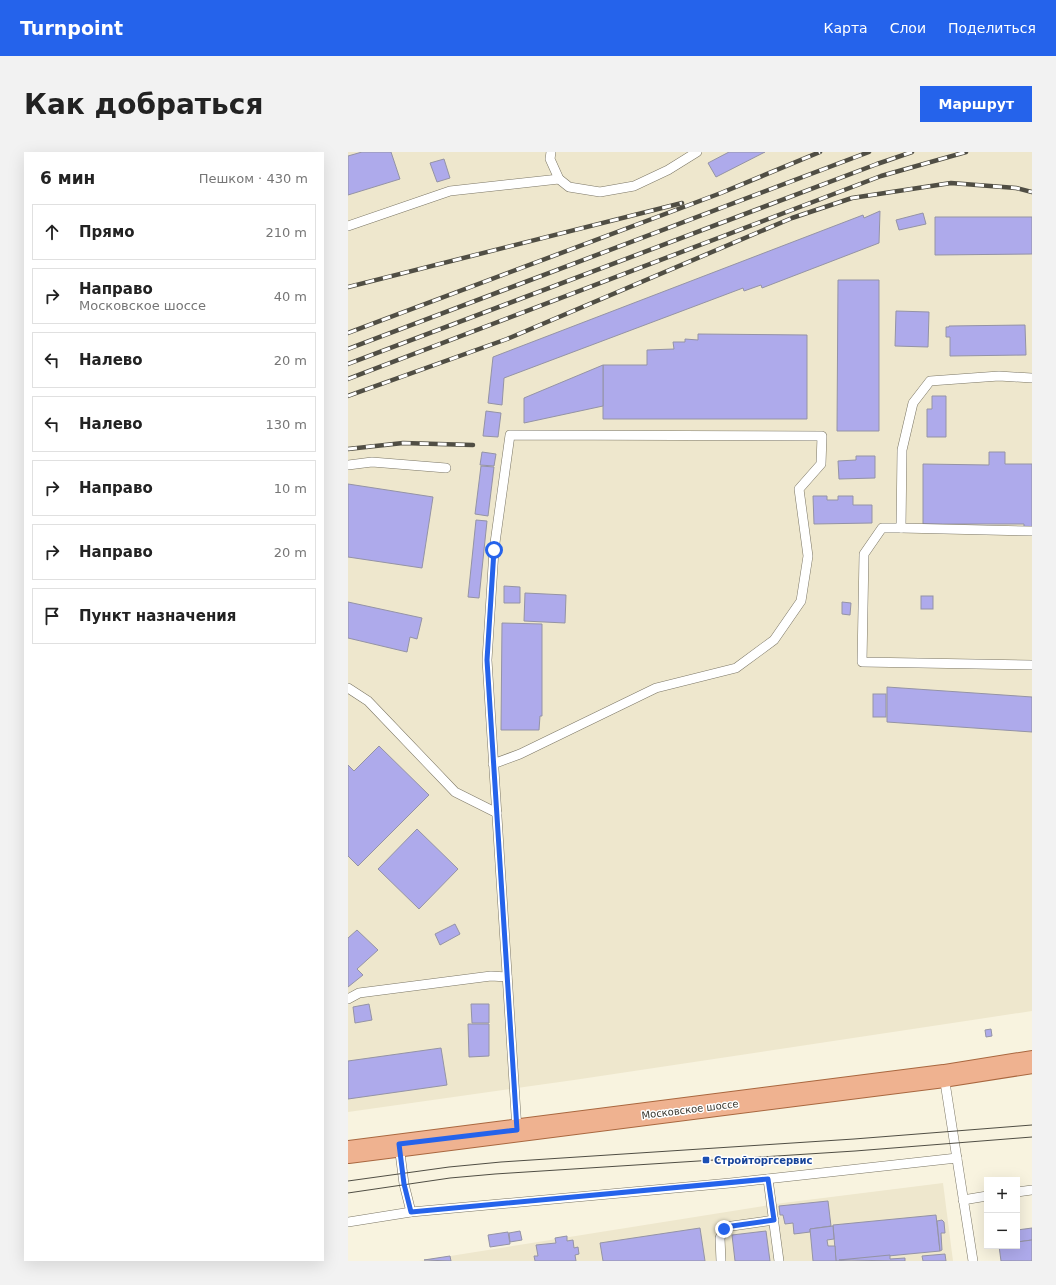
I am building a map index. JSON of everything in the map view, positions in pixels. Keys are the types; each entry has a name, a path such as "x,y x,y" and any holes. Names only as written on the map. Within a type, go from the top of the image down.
{"main road":[{"name":"Московское шоссе","path":"348,1152 399,1144 944,1076 1032,1062"}],"lane":[{"path":"551,152 550,159 559,179 569,187 600,192 634,186 668,170 697,152"},
{"path":"348,226 450,191 559,179"},
{"path":"901,528 902,450 913,403 930,381 999,376 1032,378"},
{"path":"493,764 520,754 656,688 736,668 774,640 801,602 808,556 799,490 821,464 822,436 510,435 494,550 487,660 493,764 496,813 517,1130"},
{"path":"348,465 372,462 446,468"},
{"path":"1032,531 882,528 864,554 862,662 1032,665"},
{"path":"348,688 368,701 456,792 496,813"},
{"path":"348,999 359,993 491,976 507,977"},
{"path":"944,1076 972,1261"},
{"path":"399,1144 404,1184 411,1212"},
{"path":"348,1222 411,1212 768,1179 957,1158"},
{"path":"768,1179 779,1261"},
{"path":"1020,1192 1032,1190"},
{"path":"963,1200 984,1196"},
{"path":"721,1261 720,1238 724,1229 732,1226 774,1220"}],"shaded area":[{"path":"348,152 1032,152 1032,1011 574,1080 348,1112"},
{"path":"943,1183 953,1261 419,1261 783,1203"}],"building":[{"path":"362,152 391,152 400,179 348,195 348,156"},
{"path":"729,152 765,152 716,177 708,163"},
{"path":"444,159 450,178 437,182 430,163"},
{"path":"880,211 879,243 762,288 761,285 744,291 743,288 504,378 502,405 488,403 493,357 863,215 864,218"},
{"path":"923,213 926,224 899,230 896,220"},
{"path":"935,217 1032,217 1032,254 935,255"},
{"path":"838,280 879,280 879,431 837,431"},
{"path":"896,311 929,312 928,347 895,346"},
{"path":"1025,325 1026,355 950,356 950,337 946,337 946,327"},
{"path":"698,334 807,335 807,419 603,419 603,365 647,365 647,350 674,349 673,342 685,342 685,339 698,340"},
{"path":"603,365 603,406 524,423 524,398"},
{"path":"932,396 946,396 946,437 927,437 927,409 932,409"},
{"path":"486,411 501,413 498,437 483,436"},
{"path":"482,452 496,454 494,466 480,465"},
{"path":"989,452 1005,452 1005,464 1032,464 1032,527 1024,527 1024,524 923,524 923,464 989,465"},
{"path":"856,456 875,456 875,478 839,479 838,461 856,460"},
{"path":"481,466 494,467 488,516 475,514"},
{"path":"348,484 433,497 422,568 348,557"},
{"path":"813,496 827,496 827,500 838,500 838,496 853,496 853,505 872,505 872,523 814,524"},
{"path":"476,520 487,521 479,598 468,597"},
{"path":"504,586 520,587 520,603 504,603"},
{"path":"525,593 566,595 565,623 524,621"},
{"path":"921,596 933,596 933,609 921,609"},
{"path":"348,602 422,618 417,639 410,637 407,652 348,638"},
{"path":"842,602 851,603 850,615 842,614"},
{"path":"502,623 542,624 542,716 540,716 539,730 501,730"},
{"path":"887,687 1032,697 1032,732 887,722"},
{"path":"873,694 886,694 886,717 873,717"},
{"path":"379,746 429,795 358,866 348,856 348,765 354,771"},
{"path":"417,829 458,869 419,909 378,869"},
{"path":"455,924 460,934 440,945 435,934"},
{"path":"357,930 378,950 357,969 363,975 348,987 348,938"},
{"path":"369,1004 372,1020 355,1023 353,1007"},
{"path":"471,1004 489,1004 489,1023 472,1023"},
{"path":"468,1024 489,1024 489,1056 469,1057"},
{"path":"991,1029 992,1036 986,1037 985,1030"},
{"path":"441,1048 447,1085 348,1099 348,1061"},
{"path":"828,1201 831,1226 810,1229 810,1232 794,1234 793,1223 785,1224 783,1215 780,1215 779,1206"},
{"path":"936,1215 940,1251 836,1261 833,1225"},
{"path":"942,1220 944,1222 945,1233 941,1233 942,1250 940,1251 937,1221"},
{"path":"833,1226 834,1239 827,1240 828,1246 835,1246 836,1261 813,1261 810,1229"},
{"path":"700,1228 705,1261 603,1261 600,1243"},
{"path":"1032,1228 1032,1240 1020,1242 1020,1230"},
{"path":"520,1231 522,1240 510,1242 509,1233"},
{"path":"766,1231 770,1261 735,1261 732,1235"},
{"path":"508,1232 510,1244 490,1247 488,1235"},
{"path":"567,1236 567,1241 573,1240 574,1248 578,1247 579,1254 575,1255 576,1261 535,1261 534,1256 538,1256 536,1245 556,1243 555,1238"},
{"path":"1032,1240 1032,1261 1001,1261 999,1249 1020,1249 1020,1242"},
{"path":"945,1254 946,1261 923,1261 922,1256"},
{"path":"890,1255 890,1259 905,1258 905,1261 839,1260"},
{"path":"450,1256 451,1261 424,1260"}],"tram line":[{"path":"348,1181 449,1167 501,1162 854,1139 1032,1125"},
{"path":"348,1193 450,1178 495,1174 855,1151 1032,1137"}],"railway":[{"path":"348,333 721,193 820,152"},
{"path":"348,349 869,152"},
{"path":"348,364 912,152"},
{"path":"348,379 881,176 966,152"},
{"path":"348,396 507,339 792,218 852,198 951,183 1016,188 1032,192"},
{"path":"348,287 682,203"},
{"path":"348,449 403,443 473,445"}],"place":[{"name":"Стройторгсервис","path":"706,1160"}],"route":[{"path":"494,550 487,660 517,1130 399,1144 402,1173 411,1212 768,1179 774,1220 732,1226 724,1229"}]}
